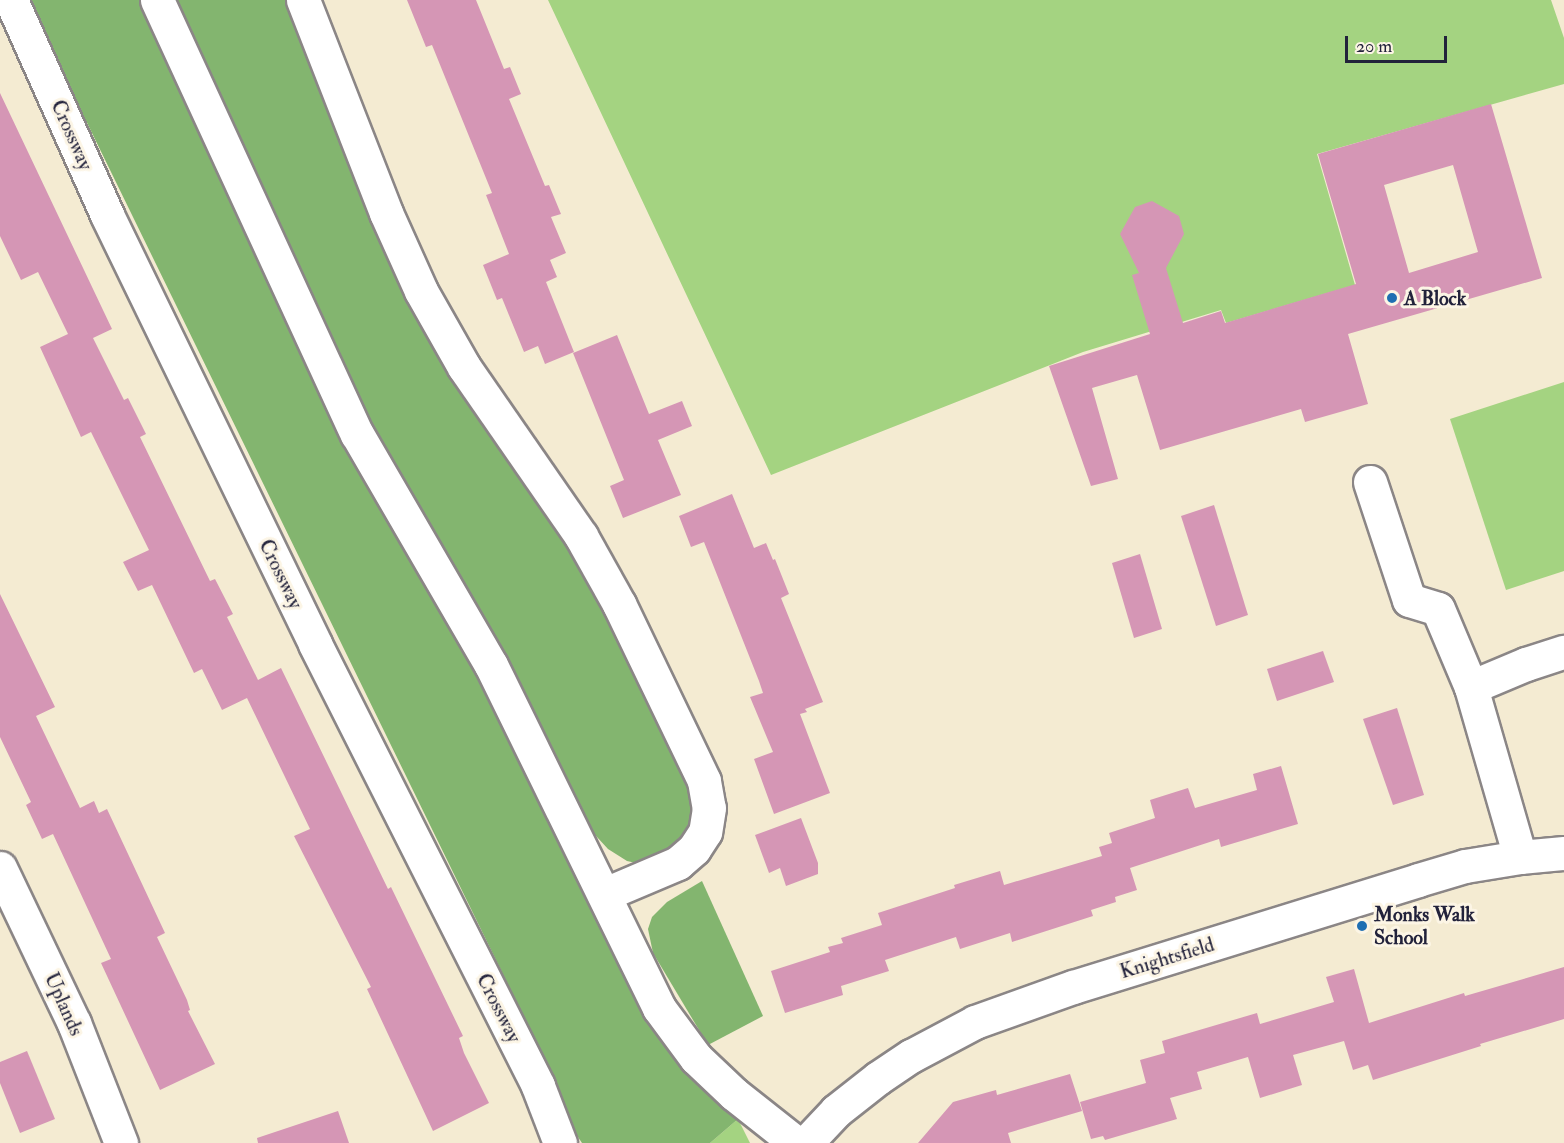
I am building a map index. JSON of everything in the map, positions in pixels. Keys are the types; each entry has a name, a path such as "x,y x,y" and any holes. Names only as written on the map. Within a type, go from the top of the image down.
{"street":[{"name":"Crossway","path":"11,0 112,225 315,644 538,1086 560,1143"},
{"path":"157,0 357,434 491,664 659,1008 696,1058 734,1094 796,1143"},
{"path":"303,0 386,213 421,291 464,367 586,546 620,604 704,781 709,808 705,832 694,849 678,863 605,894"},
{"path":"1370,482 1408,600 1438,609 1471,687 1520,856"},
{"path":"1471,687 1526,664 1564,652"},
{"name":"Knightsfield","path":"806,1143 836,1112 878,1078 911,1056 975,1022 1073,987 1465,866 1520,856 1564,854"},
{"name":"Uplands","path":"0,868 74,1023 122,1143"}],"green space":[{"path":"27,0 146,0 727,1106 738,1119 710,1143 582,1143 574,1131 555,1081"},
{"path":"177,0 288,0 357,184 445,367 567,545 662,723 695,803 685,845 645,865 627,861 608,849 585,824 365,424"},
{"path":"548,0 1551,0 1564,38 1564,84 1317,154 1355,285 1226,323 1221,310 1083,352 771,475"},
{"path":"1564,382 1564,571 1506,590 1450,419"},
{"path":"702,881 763,1016 708,1045 653,953 648,929 652,917 667,902"},
{"path":"738,1119 750,1143 710,1143"}],"building":[{"path":"407,0 476,0 504,69 510,67 521,94 509,99 545,186 549,185 561,214 551,217 566,253 550,260 557,277 546,282 574,352 545,364 538,346 524,352 502,298 497,300 483,265 509,254 486,195 492,193 432,45 426,47"},
{"path":"0,93 112,329 93,338 124,400 128,398 146,434 140,437 210,581 215,579 233,614 227,617 258,680 281,668 388,889 391,887 463,1036 459,1038 464,1053 489,1103 433,1131 367,989 371,987 294,836 310,829 247,698 222,710 202,669 194,673 152,585 138,591 123,562 149,550 91,432 81,437 40,347 68,334 38,272 21,280 0,236"},
{"name":"A Block","path":"1491,104 1542,278 1348,334 1368,404 1305,422 1301,409 1160,450 1137,375 1092,388 1118,479 1091,486 1049,366 1150,334 1132,275 1139,273 1120,234 1135,207 1152,201 1179,216 1184,234 1166,268 1183,323 1221,311 1225,323 1356,284 1318,154","holes":["1453,165 1478,252 1409,273 1384,185"]},
{"path":"617,335 649,414 682,401 692,426 658,440 681,495 623,518 610,486 624,480 573,353"},
{"path":"732,494 754,548 766,543 773,560 775,559 789,594 781,598 823,702 805,709 807,712 800,714 830,793 774,814 754,759 773,752 750,697 763,693 704,542 691,547 679,516"},
{"path":"1214,505 1248,615 1216,626 1181,516"},
{"path":"1140,554 1162,629 1134,638 1112,563"},
{"path":"0,594 55,707 36,716 80,808 94,801 99,813 107,809 165,933 157,937 187,1000 190,1010 188,1011 215,1064 160,1090 101,963 111,959 53,834 42,839 26,805 31,802 0,737"},
{"path":"1323,651 1334,682 1277,701 1267,669"},
{"path":"1397,708 1424,795 1393,805 1363,719"},
{"path":"1281,766 1298,824 1221,847 1219,839 1130,868 1137,890 1115,897 1116,902 1091,910 1093,916 1012,942 1010,933 960,949 956,937 885,960 889,971 841,986 843,995 785,1013 771,971 830,952 828,947 843,943 841,938 882,925 878,913 1000,871 1004,885 1102,856 1099,847 1112,843 1109,833 1155,818 1150,800 1188,788 1195,808 1257,790 1253,774"},
{"path":"801,818 818,863 818,874 786,886 780,868 769,873 755,835"},
{"path":"1564,967 1564,1019 1373,1080 1368,1065 1353,1070 1344,1041 1293,1055 1302,1085 1260,1098 1248,1057 1197,1072 1202,1089 1170,1098 1177,1119 1105,1140 1103,1136 1091,1139 1080,1102 1146,1083 1140,1060 1165,1053 1162,1041 1257,1013 1260,1024 1334,1002 1326,977 1354,969 1369,1023 1464,993 1465,996"},
{"path":"27,1051 55,1119 20,1133 0,1083 0,1062"},
{"path":"1070,1074 1082,1111 1008,1133 1011,1143 918,1143 953,1102 996,1090 997,1095"},
{"path":"338,1111 349,1143 258,1143 257,1138"}],"place":[{"name":"A Block","path":"1392,298"},
{"name":"Monks Walk School","path":"1362,926"}]}
